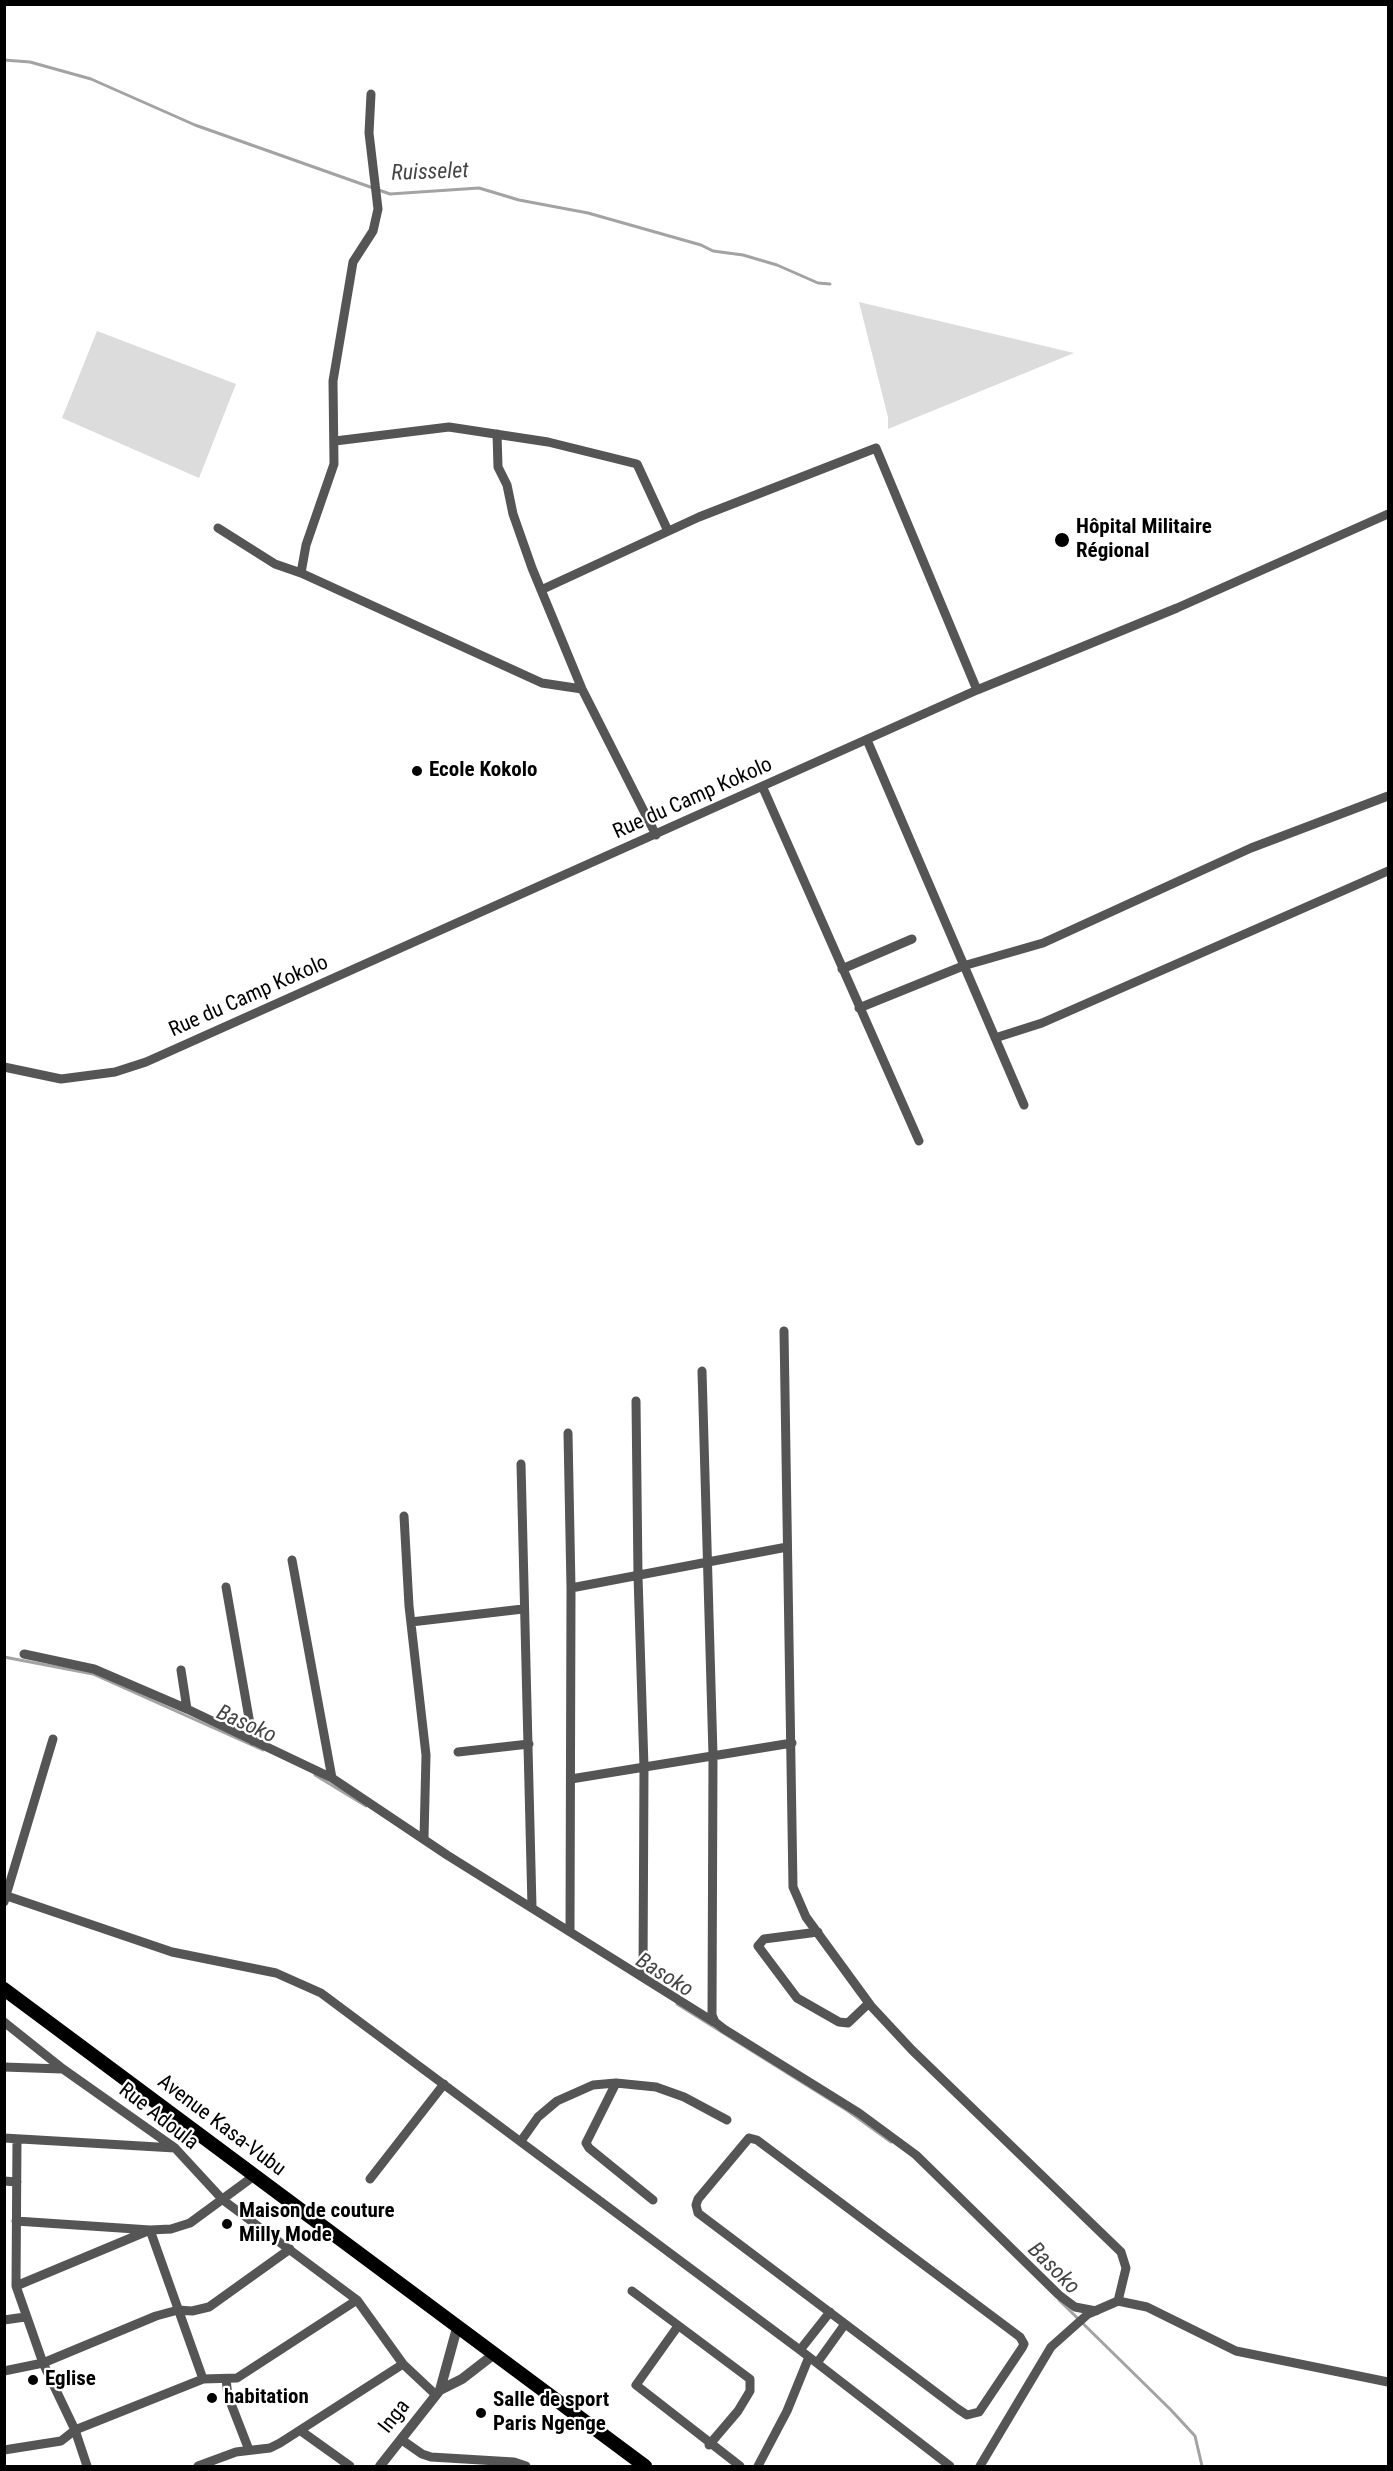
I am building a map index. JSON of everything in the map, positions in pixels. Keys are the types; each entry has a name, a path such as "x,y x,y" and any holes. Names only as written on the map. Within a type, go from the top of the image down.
{"main road":[{"name":"Avenue Kasa-Vubu","path":"4,1989 645,2466"}],"street":[{"path":"301,573 306,545 329,485 334,464 333,381 353,262 373,231 378,209 369,133 371,94"},
{"path":"335,441 449,427 519,440 548,442 637,464 668,531"},
{"path":"496,434 498,467 507,486 513,514 542,590 582,689 656,835"},
{"path":"542,590 668,531 876,448 977,690"},
{"name":"Rue du Camp Kokolo","path":"4,1067 61,1079 115,1072 146,1062 763,788 977,690 1177,608 1389,514"},
{"path":"218,528 275,564 301,573 542,683 582,689"},
{"path":"867,740 1024,1105"},
{"path":"763,788 919,1141"},
{"path":"859,1008 963,966 1044,943 1251,848 1389,796"},
{"path":"995,1038 1059,1016 1389,871"},
{"path":"842,969 912,939"},
{"path":"784,1331 794,1887 806,1917 870,2003 912,2050 1121,2252 1126,2268 1118,2301"},
{"path":"702,1371 713,1755 711,1991 712,2015 715,2022"},
{"path":"636,1401 638,1576 644,1767 644,1976"},
{"path":"568,1433 571,1588 570,1930"},
{"path":"521,1464 532,1907"},
{"path":"404,1515 411,1622 426,1755 424,1838"},
{"path":"571,1588 787,1547"},
{"path":"292,1560 332,1778"},
{"path":"226,1587 253,1741"},
{"path":"411,1622 523,1609"},
{"path":"24,1654 94,1669 187,1709 332,1778 859,2113 916,2155 1059,2295 1075,2307 1092,2313"},
{"path":"180,1670 187,1709"},
{"path":"53,1739 6,1899 172,1952 276,1972 321,1993 800,2350 951,2466"},
{"path":"570,1779 792,1743"},
{"path":"458,1752 529,1744"},
{"path":"818,1932 764,1939 758,1946 797,1998 839,2022 848,2023 870,2003"},
{"name":"Rue Adoula","path":"4,2022 63,2069 175,2148 223,2199 357,2300 403,2364 438,2393"},
{"path":"4,2067 63,2069"},
{"path":"521,2141 538,2117 557,2101 593,2085 616,2083 656,2087 684,2097 726,2120"},
{"path":"616,2083 586,2143 589,2148 653,2200"},
{"path":"370,2179 444,2084"},
{"path":"4,2138 175,2148"},
{"path":"749,2138 757,2140 1020,2337 1024,2344 979,2412 967,2415 845,2324 698,2213 696,2205 698,2199 749,2138"},
{"path":"17,2139 16,2286 43,2363 75,2430 87,2466"},
{"path":"16,2221 150,2230 171,2229 190,2223 254,2176"},
{"path":"4,2181 17,2182"},
{"path":"16,2286 150,2230"},
{"path":"150,2230 203,2379"},
{"path":"4,2371 43,2363 156,2316 178,2310 209,2307 290,2249"},
{"path":"632,2291 750,2379 750,2391 738,2411 709,2445"},
{"path":"4,2450 61,2441 75,2430 203,2379 237,2378 357,2300"},
{"path":"980,2466 1051,2347 1092,2313 1118,2301 1147,2307 1236,2351 1389,2382"},
{"path":"800,2350 830,2312"},
{"path":"4,2320 26,2317"},
{"path":"758,2466 813,2360 845,2324"},
{"path":"678,2326 636,2385 709,2445 740,2466"},
{"name":"Inga","path":"380,2466 438,2393 457,2328"},
{"name":"Inga","path":"438,2393 462,2379 493,2355"},
{"path":"198,2466 249,2450 270,2448 301,2431 403,2364"},
{"path":"226,2379 228,2396 249,2450"},
{"path":"301,2431 350,2466"},
{"path":"402,2440 422,2454 431,2457 514,2462 526,2466"}],"shaded area":[{"path":"859,302 1074,353 888,429 888,417"},
{"path":"97,331 236,384 199,478 62,418"}],"waterway":[{"name":"Ruisselet","path":"4,60 30,62 91,79 195,125 390,194 479,188 519,200 588,213 701,245 713,251 743,255 777,265 818,283 830,284"},
{"name":"Basoko","path":"4,1657 93,1674 263,1750"},
{"name":"Basoko","path":"315,1775 366,1806"},
{"name":"Basoko","path":"677,2004 848,2111 891,2142"},
{"name":"Basoko","path":"1059,2300 1195,2436 1202,2466"}],"place":[{"name":"Hôpital Militaire Régional","path":"1062,540"},
{"name":"Ecole Kokolo","path":"417,771"},
{"name":"Maison de couture Milly Mode","path":"227,2224"},
{"name":"Eglise","path":"33,2380"},
{"name":"habitation","path":"212,2398"},
{"name":"Salle de sport Paris Ngenge","path":"481,2413"}]}
